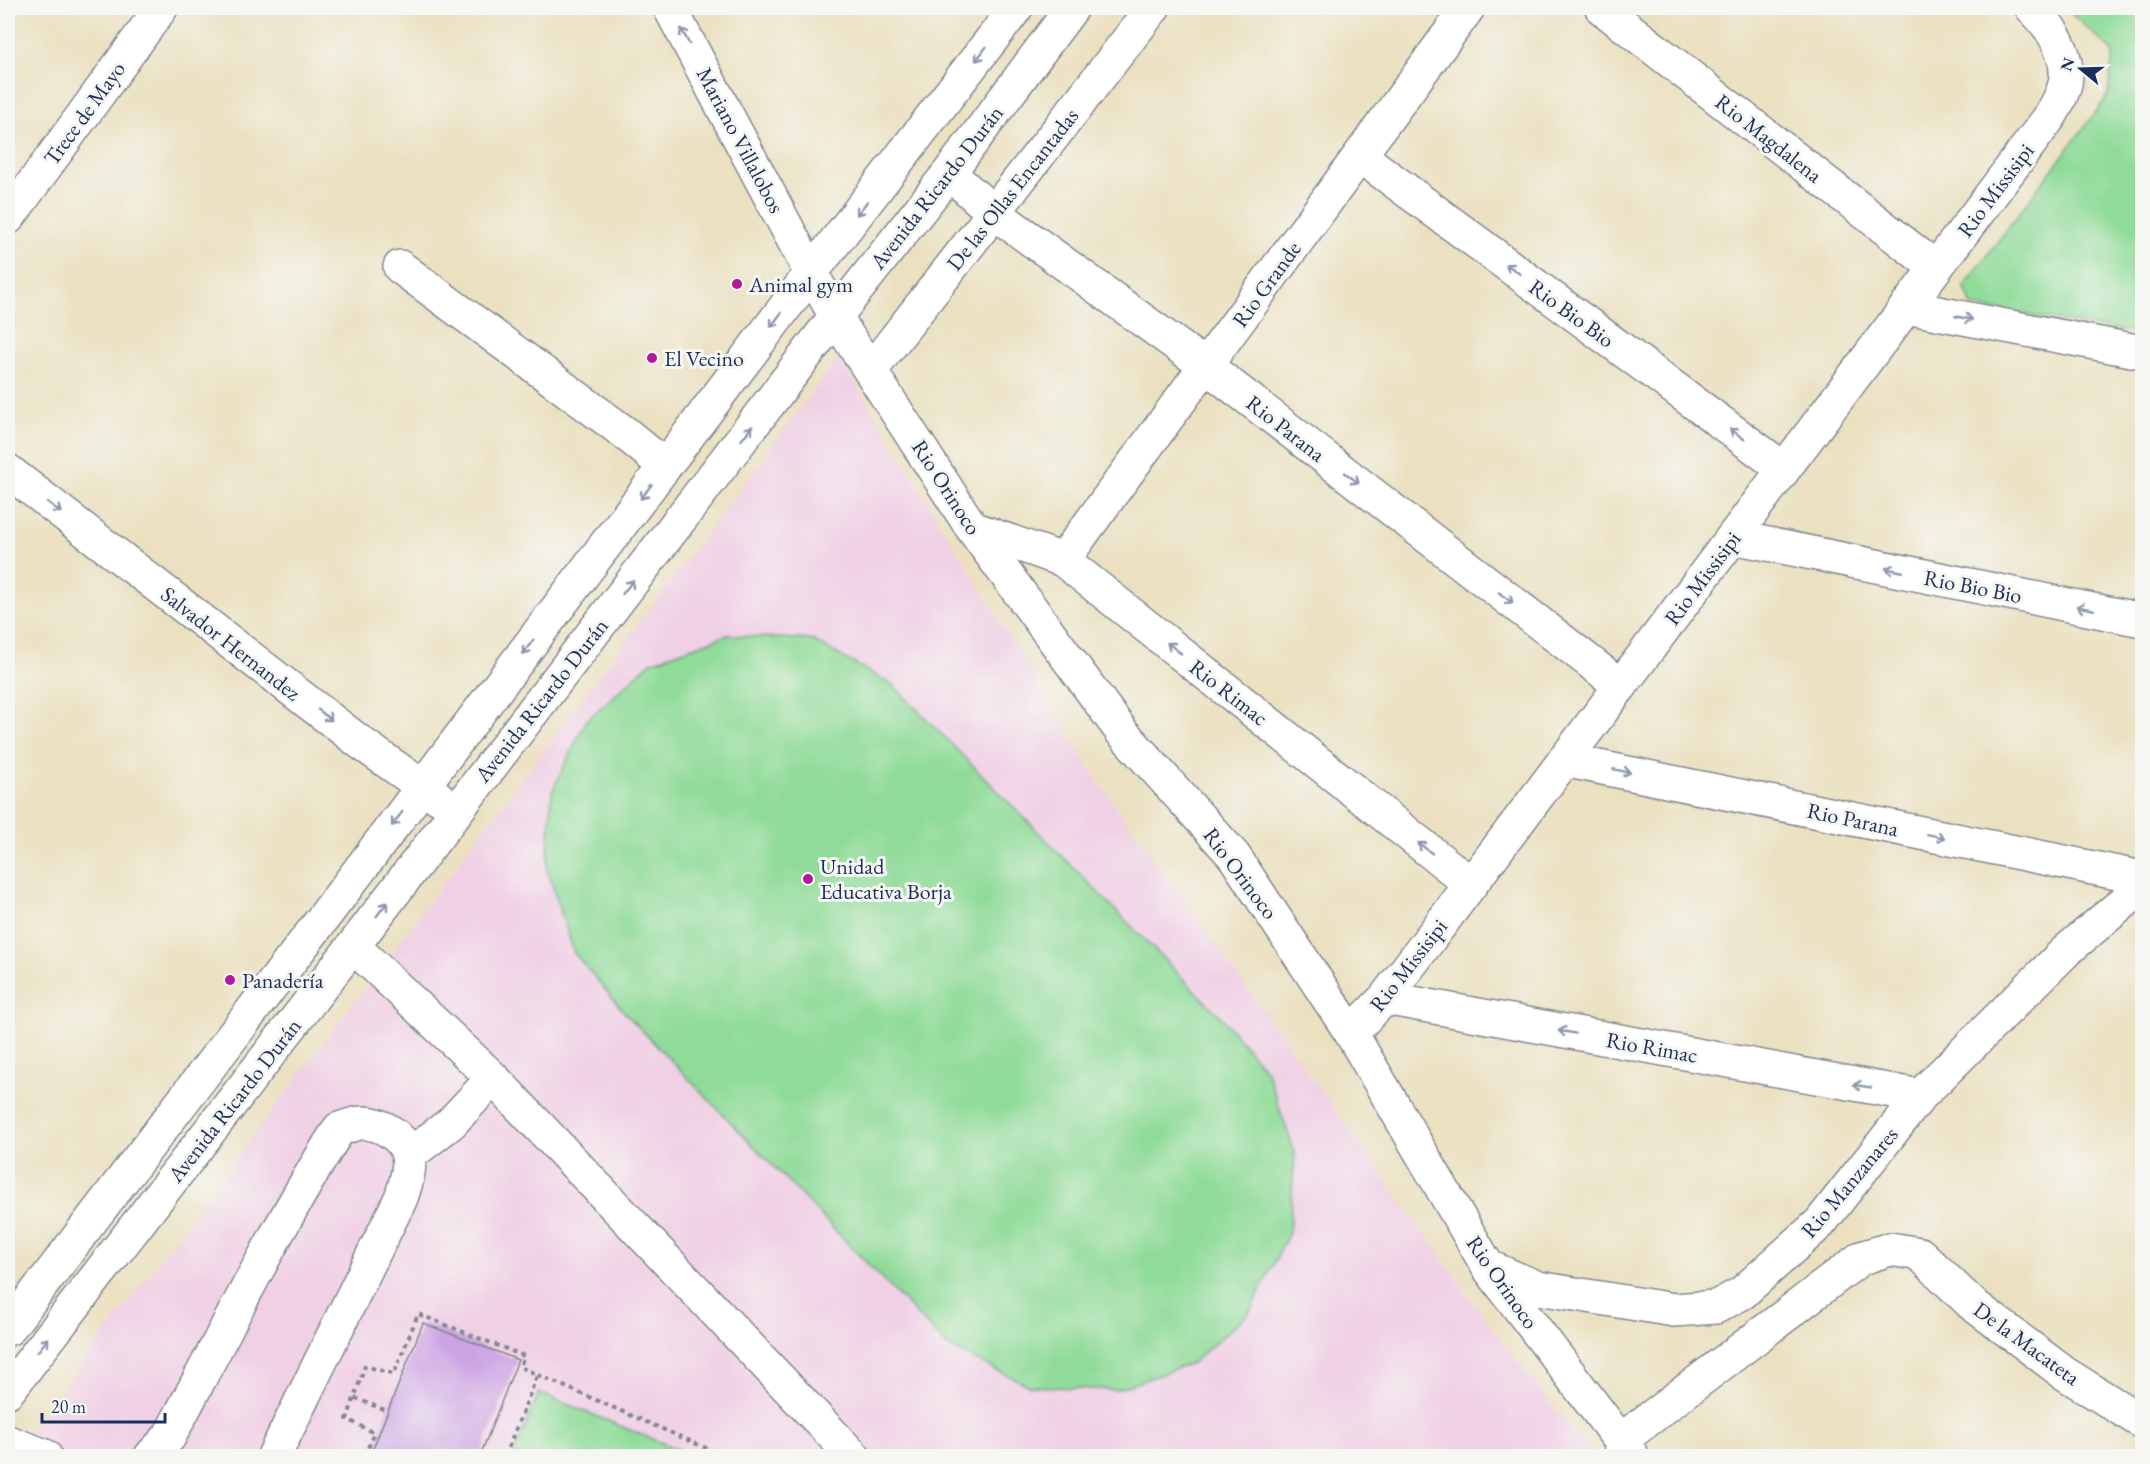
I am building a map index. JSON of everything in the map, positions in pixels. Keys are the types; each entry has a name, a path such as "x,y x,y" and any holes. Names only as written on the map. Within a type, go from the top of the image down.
{"street":[{"name":"Trece de Mayo","path":"8,218 161,8"},
{"name":"Mariano Villalobos","path":"670,8 812,273"},
{"name":"Avenida Ricardo Durán","path":"8,1329 1016,8"},
{"name":"Avenida Ricardo Durán","path":"8,1391 836,316 949,173 1072,8"},
{"name":"De las Ollas Encantadas","path":"871,370 1154,8"},
{"name":"Rio Grande","path":"1063,560 1468,8"},
{"name":"Rio Magdalena","path":"1602,8 1936,268"},
{"name":"Rio Missisipi","path":"1351,1033 1385,998 2049,118 2059,101 2065,82 2065,63 2058,42 2047,23 2032,8"},
{"name":"Rio Bio Bio","path":"1360,156 1784,469"},
{"name":"Rio Parana","path":"949,173 993,212 1206,366 1621,686"},
{"path":"400,267 625,433 665,466"},
{"name":"Rio Orinoco","path":"812,273 836,316 972,528 1122,732 1234,856 1351,1033 1488,1267 1626,1449"},
{"path":"1906,307 2142,352"},
{"name":"Salvador Hernandez","path":"8,471 361,743 457,810"},
{"name":"Rio Rimac","path":"972,528 1063,560 1471,884"},
{"name":"Rio Bio Bio","path":"1733,537 2142,620"},
{"name":"Rio Parana","path":"1564,760 2142,878"},
{"name":"Rio Manzanares","path":"1488,1267 1538,1288 1674,1310 1716,1307 1742,1293 1820,1223 1920,1096 2066,951 2142,887"},
{"path":"353,946 493,1078 853,1456"},
{"name":"Rio Rimac","path":"1385,998 1920,1096"},
{"path":"408,1156 451,1123 493,1078"},
{"path":"151,1456 169,1437 258,1268 310,1174 339,1129 363,1123 390,1130 402,1141 408,1156 401,1198 274,1456"},
{"name":"De la Macateta","path":"1626,1449 1861,1258 1890,1249 1920,1254 1971,1303 2064,1373 2142,1422"},
{"path":"8,1442 45,1456"}],"path":[{"path":"365,1456 374,1433 347,1419 365,1366 394,1374 418,1314 524,1356 520,1367 713,1450 711,1456"},
{"path":"505,1456 537,1376"},
{"path":"355,1398 385,1410"}],"shaded area":[{"name":"Unidad Educativa Borja","path":"839,357 1102,787 1517,1362 1595,1456 13,1456"}],"green space":[{"path":"2065,8 2142,8 2142,334 1972,306 1964,286 2108,96 2113,52"},
{"path":"727,635 812,640 893,685 1221,1017 1267,1072 1295,1153 1289,1233 1249,1313 1192,1363 1116,1390 1030,1386 948,1347 626,1014 574,953 547,869 552,792 586,721 651,662"},
{"path":"539,1393 694,1456 513,1456"}],"building":[{"path":"423,1323 518,1360 480,1456 370,1456"}],"place":[{"name":"Animal gym","path":"737,284"},
{"name":"El Vecino","path":"652,358"},
{"name":"Unidad Educativa Borja","path":"808,879"},
{"name":"Panadería","path":"230,980"}]}
